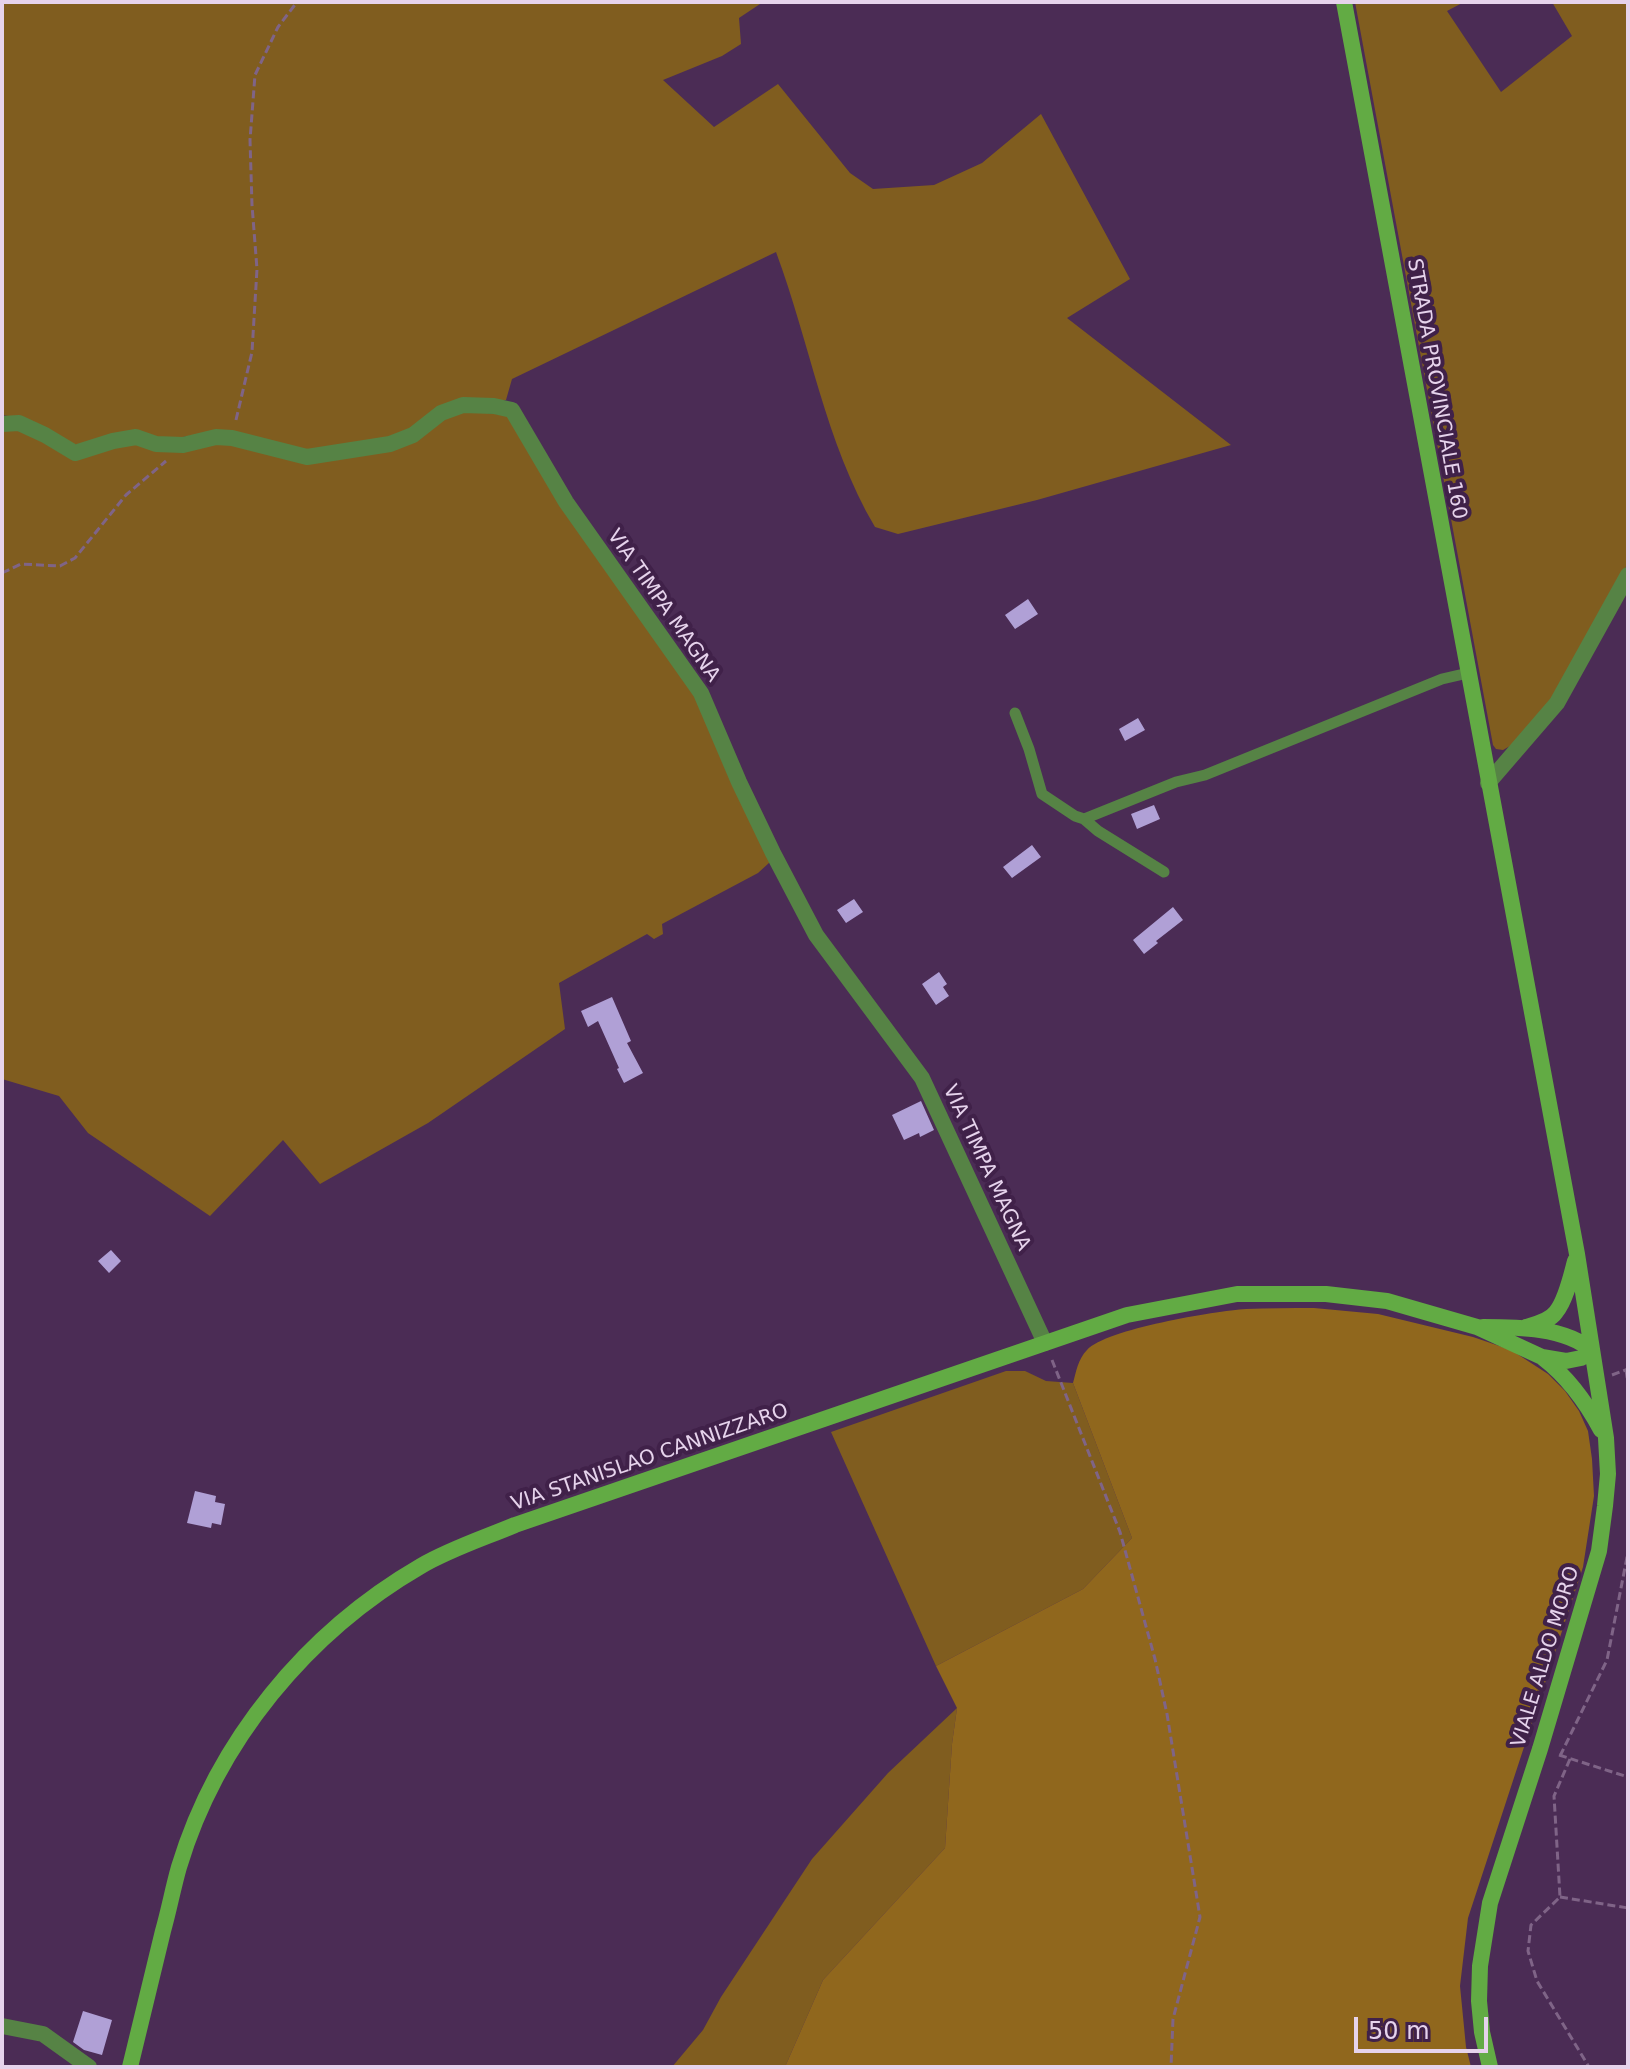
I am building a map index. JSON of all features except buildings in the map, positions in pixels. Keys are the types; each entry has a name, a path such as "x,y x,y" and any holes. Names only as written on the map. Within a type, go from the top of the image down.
{"street":[{"name":"STRADA PROVINCIALE 160","path":"1344,2 1577,1254"},
{"name":"VIA TIMPA MAGNA","path":"2,424 19,423 75,453 136,437 156,444 183,445 216,437 232,438 307,457 390,444 413,435 441,413 463,405 512,410 566,502 701,693 739,782 816,935 922,1078 1045,1343"},
{"path":"1488,783 1557,703 1628,575"},
{"path":"1525,1327 1556,1313 1577,1254"},
{"name":"VIALE ALDO MORO","path":"1490,2067 1479,2001 1483,1937 1490,1903 1599,1551 1608,1474 1606,1438 1577,1254"},
{"name":"VIA STANISLAO CANNIZZARO","path":"130,2067 180,1865 200,1811 221,1771 270,1695 333,1628 361,1605 423,1565 515,1525 1127,1315 1237,1294 1326,1294 1387,1301 1477,1327"},
{"path":"1477,1327 1525,1327 1582,1343 1592,1351 1581,1358 1566,1361 1542,1357"},
{"path":"1477,1327 1542,1357 1561,1372 1606,1438"},
{"path":"2,2026 43,2034 89,2067"}],"lane":[{"path":"1084,819 1176,782 1205,775 1442,679 1468,673"},
{"path":"1015,713 1042,794 1164,872"}],"path":[{"path":"232,438 252,352 257,269 250,140 255,75 278,27 297,2"},
{"path":"2,573 21,564 60,566 75,558 126,495 183,445"},
{"path":"1045,1343 1120,1532 1167,1714 1200,1917 1173,2019 1171,2067"},
{"path":"1626,1370 1628,1383"},
{"path":"1560,1756 1607,1660 1628,1552"},
{"path":"1540,1749 1628,1777"},
{"path":"1570,1759 1554,1796 1560,1897 1531,1925 1528,1951 1537,1981 1589,2067"},
{"path":"1560,1897 1628,1908"}],"shaded area":[{"path":"2,2 763,2 739,18 741,44 722,56 663,80 714,127 778,84 850,173 873,189 934,185 982,163 1041,114 1130,279 1067,318 1231,445 1037,500 898,534 875,527 843,461 776,252 512,379 506,400 463,400 383,439 307,450 215,432 170,439 70,445 21,418 2,415"},
{"path":"1355,2 1464,2 1447,11 1501,92 1572,36 1552,2 1628,2 1628,563 1545,710 1519,741 1503,750 1493,745"},
{"path":"463,410 512,416 697,696 770,862 758,873 662,924 663,934 654,939 647,934 559,983 565,1029 428,1123 320,1184 283,1140 210,1216 88,1133 59,1096 2,1079 2,428 26,432 74,459 116,445 232,443 308,462 398,448 447,416"},
{"path":"1314,1308 1378,1314 1473,1337 1511,1350 1548,1374 1565,1391 1588,1431 1594,1496 1583,1567 1468,1918 1460,1986 1471,2067 785,2067 823,1980 945,1848 957,1708 936,1666 1083,1589 1132,1538 1073,1383 1084,1354 1098,1342 1116,1335 1187,1317 1246,1309"},
{"path":"1006,1371 1025,1371 1046,1381 1073,1383 1132,1538 1083,1589 936,1666 831,1432"},
{"path":"957,1708 945,1848 823,1980 785,2067 672,2067 703,2030 721,1997 812,1859 888,1773"}]}
